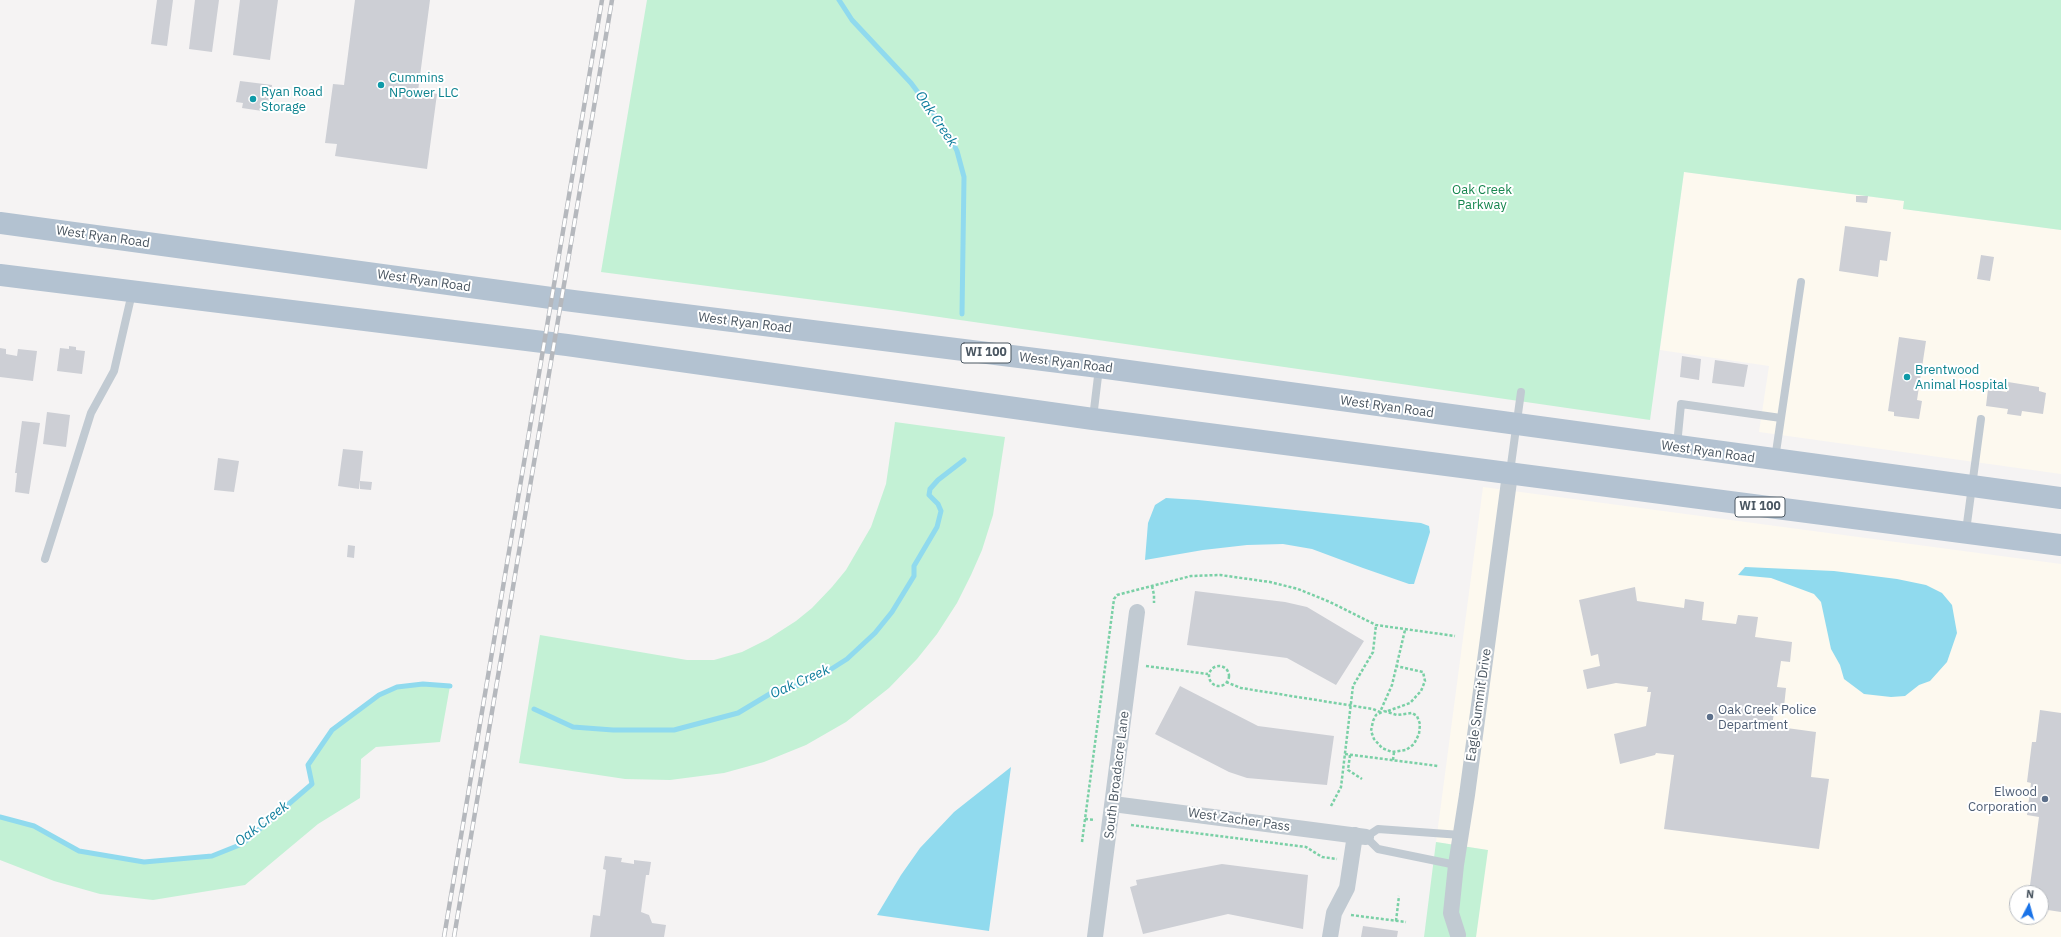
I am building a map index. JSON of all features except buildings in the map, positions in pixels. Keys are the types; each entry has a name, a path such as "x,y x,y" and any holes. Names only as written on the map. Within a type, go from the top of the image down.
{"main road":[{"name":"West Ryan Road","path":"0,223 573,301 1099,367 1775,461 2061,498"},
{"path":"0,231 58,231"},
{"name":"WI 100","path":"0,275 567,345 1510,474 2061,545"}],"street":[{"name":"Eagle Summit Drive","path":"1458,935 1452,913 1456,865 1468,795 1510,474"},
{"name":"South Broadacre Lane","path":"1096,937 1137,612"},
{"name":"West Zacher Pass","path":"1113,804 1360,836"},
{"path":"1330,937 1334,913 1347,888 1360,836"}],"lane":[{"path":"1775,461 1801,282"},
{"path":"45,559 91,413 114,371 133,292"},
{"path":"1093,418 1099,367"},
{"path":"1510,474 1521,392"},
{"path":"1677,447 1681,404 1781,418"},
{"path":"1966,533 1980,419"},
{"path":"1360,836 1378,829 1460,835"},
{"path":"1360,836 1378,849 1456,865"}],"path":[{"path":"1082,842 1114,599 1117,595 1190,576 1211,574 1270,582 1287,586 1318,596 1376,625 1455,636"},
{"path":"1152,586 1154,603"},
{"path":"1331,806 1341,787 1353,686 1373,652 1376,625"},
{"path":"1384,711 1397,716 1412,713 1417,716 1420,724 1419,734 1411,747 1402,752 1394,752 1378,745 1372,735 1373,721 1380,712 1392,685 1405,630"},
{"path":"1146,666 1208,674"},
{"path":"1226,682 1241,688 1380,712 1402,707 1418,695 1423,688 1425,677 1423,672 1396,666"},
{"path":"1214,667 1224,667 1229,675 1226,682 1222,686 1215,685 1210,681 1208,674 1214,667"},
{"path":"1402,707 1405,714"},
{"path":"1393,760 1394,752"},
{"path":"1345,754 1438,766"},
{"path":"1350,755 1348,770 1362,779"},
{"path":"1344,762 1349,763"},
{"path":"1090,783 1097,784"},
{"path":"1085,819 1099,821"},
{"path":"1131,825 1306,847 1322,857 1340,859"},
{"path":"1396,921 1399,896"},
{"path":"1351,915 1406,922"}],"shaded area":[{"path":"1684,172 1904,201 1903,209 2061,230 2061,474 1759,432 1769,366 1660,350"},
{"path":"1483,487 2061,564 2061,937 1476,937 1487,850 1436,842"}],"green space":[{"name":"Oak Creek Parkway","path":"647,0 2061,0 2061,230 1903,209 1904,201 1684,172 1650,420 891,310 601,272"},
{"path":"895,422 1005,437 993,515 982,550 971,575 957,603 937,634 917,659 889,688 846,722 806,745 764,762 724,773 670,780 625,779 519,763 540,635 687,660 714,660 742,652 768,639 796,621 812,608 846,570 871,527 886,484"},
{"path":"423,684 450,686 440,742 376,747 361,759 360,798 318,824 245,885 153,900 100,894 54,881 0,860 0,817 34,826 80,851 144,862 212,856 242,844 312,784 308,765 332,730 379,695 397,687"},
{"path":"1436,842 1488,850 1476,937 1424,937"}],"water":[{"path":"1166,498 1421,523 1429,526 1430,532 1414,584 1409,584 1312,549 1283,544 1247,545 1203,550 1145,560 1148,523 1155,505"},
{"path":"1745,567 1834,571 1897,579 1926,585 1942,593 1952,605 1957,633 1947,662 1930,681 1919,685 1905,696 1891,697 1864,694 1844,679 1840,665 1831,649 1821,602 1814,594 1771,578 1738,575"},
{"path":"1011,767 989,931 877,915 901,875 920,848 954,812"}],"waterway":[{"name":"Oak Creek","path":"839,0 852,20 911,83 948,133 957,151 964,177 962,314"},
{"name":"Oak Creek","path":"534,709 573,727 613,730 674,730 738,713 773,692 802,684 825,673 847,659 875,633 892,612 914,576 914,566 937,527 941,511 938,504 929,495 930,489 938,480 964,460"},
{"name":"Oak Creek","path":"0,817 34,826 79,851 144,862 212,856 242,844 312,784 308,765 332,730 379,695 397,687 423,684 450,686"}],"railway":[{"path":"444,937 602,0"},
{"path":"454,937 612,0"}],"place":[{"name":"Cummins NPower LLC","path":"381,85"},
{"name":"Ryan Road Storage","path":"253,99"},
{"name":"Brentwood Animal Hospital","path":"1907,377"},
{"name":"Oak Creek Police Department","path":"1710,717"},
{"name":"Elwood Corporation","path":"2045,799"}]}
